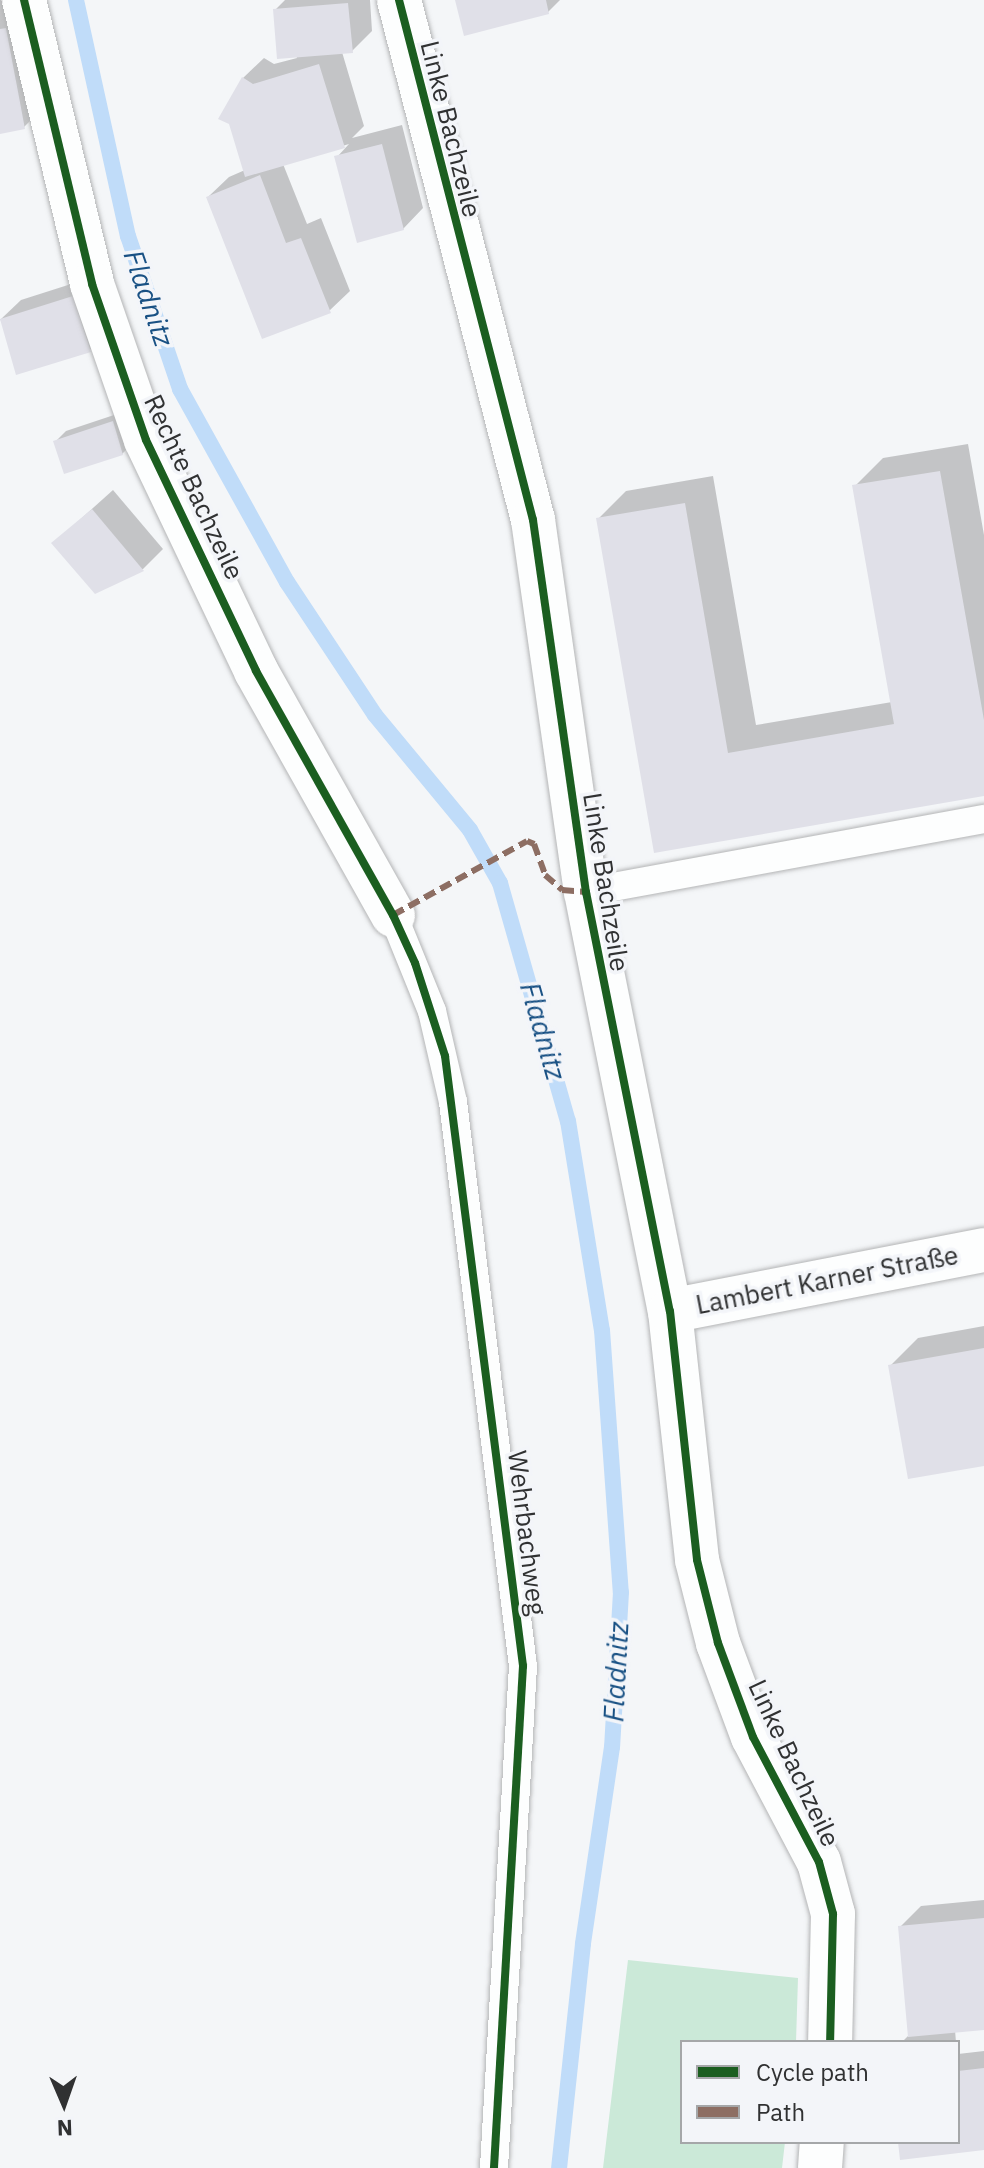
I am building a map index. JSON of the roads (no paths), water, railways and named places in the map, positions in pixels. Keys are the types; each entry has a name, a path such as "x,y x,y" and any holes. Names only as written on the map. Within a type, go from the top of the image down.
{"street":[{"name":"Rechte Bachzeile","path":"24,0 92,284 146,440 256,671 393,915"},
{"name":"Linke Bachzeile","path":"399,0 533,520 586,892 670,1311 697,1560 718,1643 753,1737 819,1862 833,1914 830,2040"},
{"name":"Lambert Karner Straße","path":"670,1311 984,1250"},
{"path":"820,2168 822,2144"}],"lane":[{"path":"586,892 984,819"},
{"name":"Wehrbachweg","path":"393,915 432,1011 453,1102 523,1666 494,2168"}],"waterway":[{"name":"Fladnitz","path":"76,0 128,236 180,389 287,582 375,715 470,830 500,883 568,1121 602,1330 621,1592 612,1747 583,1944 559,2168"}]}
